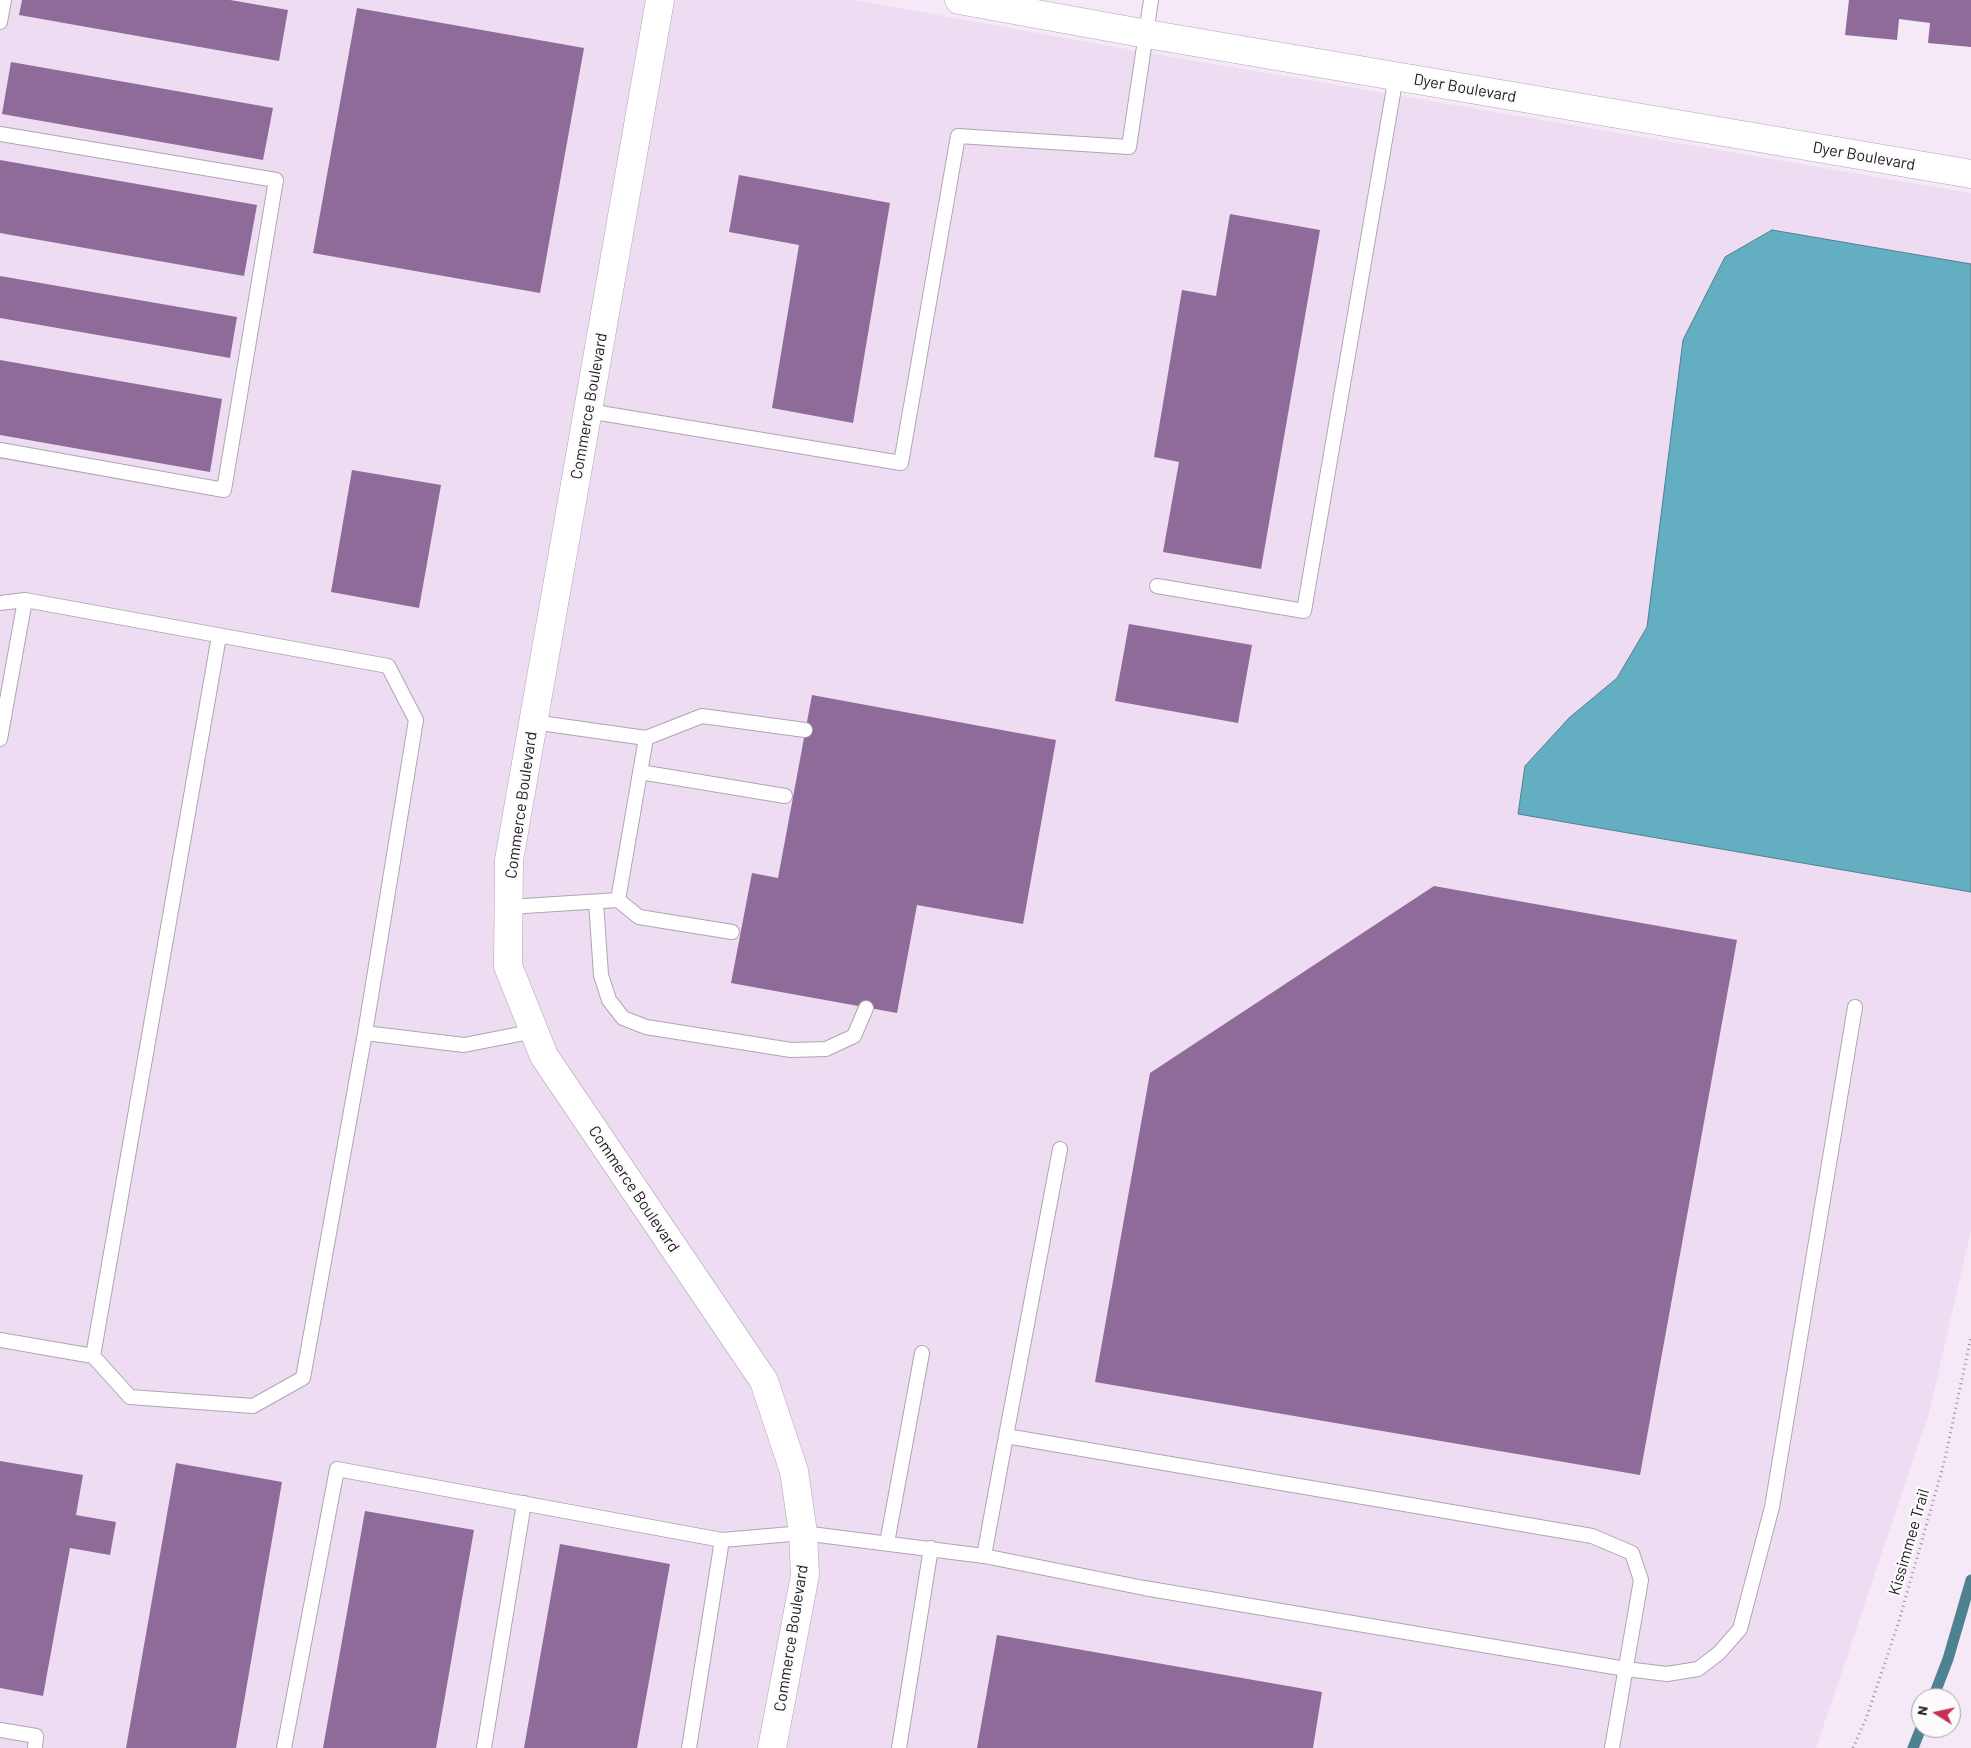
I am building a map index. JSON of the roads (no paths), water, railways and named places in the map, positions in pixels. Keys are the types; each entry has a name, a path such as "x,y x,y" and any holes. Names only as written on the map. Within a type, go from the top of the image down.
{"street":[{"name":"Commerce Boulevard","path":"660,0 509,860 508,966 544,1056 764,1381 794,1471 803,1533 805,1574 772,1748"},
{"name":"Dyer Boulevard","path":"960,0 1146,34 1971,174"}],"lane":[{"path":"0,22 4,0"},
{"path":"588,411 900,463 958,136 1129,147 1151,0"},
{"path":"1157,586 1304,611 1396,76"},
{"path":"0,134 276,180 224,490 0,450"},
{"path":"0,739 25,600"},
{"path":"0,603 25,600 388,666 416,720 365,1033 303,1378 253,1406 130,1397 93,1356 0,1340"},
{"path":"93,1356 219,636"},
{"path":"533,722 646,738 702,716 805,730"},
{"path":"618,900 646,738"},
{"path":"640,772 785,796"},
{"path":"509,907 618,900 639,917 732,932"},
{"path":"596,902 602,975 609,1000 623,1018 646,1027 791,1050 826,1049 854,1036 866,1008"},
{"path":"284,1748 337,1469 722,1540 803,1533 931,1548 984,1556 1144,1588 1626,1669 1667,1674 1698,1669 1719,1652 1740,1629 1772,1507 1856,1007"},
{"path":"365,1033 464,1045 535,1031"},
{"path":"984,1556 1060,1149"},
{"path":"887,1543 922,1353"},
{"path":"1006,1436 1592,1536 1632,1553 1641,1580 1612,1748"},
{"path":"484,1748 524,1503"},
{"path":"689,1748 722,1540"},
{"path":"899,1748 931,1548"},
{"path":"0,1730 36,1736 35,1748"}],"water":[{"path":"1772,230 1971,264 1971,892 1518,814 1525,766 1569,718 1617,678 1647,627 1683,340 1725,257"}],"waterway":[{"path":"1937,1688 1948,1659 1971,1580"},
{"path":"1913,1748 1917,1738"}]}
